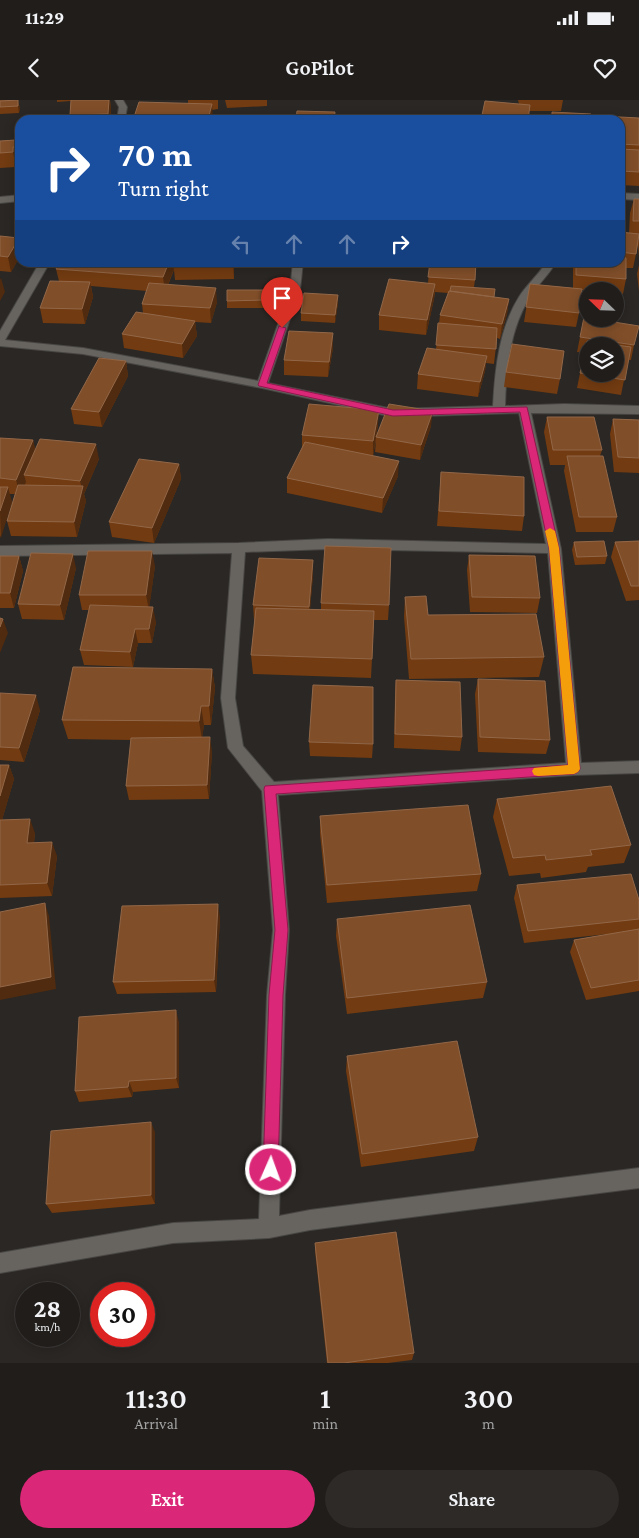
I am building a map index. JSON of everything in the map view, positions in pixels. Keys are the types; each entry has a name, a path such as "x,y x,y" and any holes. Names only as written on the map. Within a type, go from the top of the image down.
{"street":[{"path":"119,100 123,107 121,115"},
{"path":"625,196 639,197"},
{"path":"0,200 15,198"},
{"path":"42,267 0,342 83,351 262,385 393,413 524,409 639,410"},
{"path":"262,385 295,290 297,267"},
{"path":"499,410 500,381 512,321 525,296 547,267"},
{"path":"524,409 554,548 574,769"},
{"path":"0,551 239,548 328,544 554,548"},
{"path":"239,548 228,698 236,748 270,789 281,930 276,995 269,1228"},
{"path":"270,789 574,769 639,767"},
{"path":"0,1263 173,1233 269,1228 310,1220 639,1178"}],"building":[{"path":"18,100 18,106 0,107 0,101"},
{"path":"71,100 109,100 108,114 70,115"},
{"path":"485,101 530,105 529,115 482,115"},
{"path":"139,102 212,104 209,115 135,115"},
{"path":"297,111 335,112 335,115 297,115"},
{"path":"552,112 591,114 591,115 552,115"},
{"path":"625,117 639,118 639,145 625,144"},
{"path":"15,140 13,152 0,153 0,141"},
{"path":"625,149 639,150 639,172 625,171"},
{"path":"634,199 639,199 639,221 633,221"},
{"path":"625,233 639,234 636,254 625,253"},
{"path":"0,236 15,238 15,245 8,257 0,256"},
{"path":"626,258 626,279 576,275 576,267 625,267"},
{"path":"57,267 167,267 163,277 56,269"},
{"path":"429,267 476,267 475,280 428,277"},
{"path":"389,279 435,284 427,320 379,315"},
{"path":"50,281 90,282 82,309 40,308"},
{"path":"149,283 216,288 210,308 142,304"},
{"path":"530,284 579,289 579,313 526,307"},
{"path":"451,286 495,289 494,297 450,291"},
{"path":"227,290 264,290 264,300 227,301"},
{"path":"449,291 509,299 502,324 440,315"},
{"path":"304,293 338,295 335,315 301,313"},
{"path":"136,312 195,321 182,344 122,334"},
{"path":"438,323 497,328 496,349 436,345"},
{"path":"624,324 639,326 634,345 624,344 624,337 580,337 582,328 624,328"},
{"path":"289,331 333,333 329,362 284,360"},
{"path":"512,344 564,351 560,379 506,372"},
{"path":"624,346 631,347 624,380"},
{"path":"427,348 487,356 480,382 418,374"},
{"path":"99,358 126,361 99,412 71,409"},
{"path":"309,404 379,410 373,441 302,435"},
{"path":"389,404 433,411 421,445 376,437"},
{"path":"547,417 594,417 602,450 553,450"},
{"path":"613,419 639,420 639,458 618,457"},
{"path":"0,438 33,440 16,480 0,478"},
{"path":"40,439 96,444 80,481 24,475"},
{"path":"305,442 399,461 383,498 287,478"},
{"path":"567,456 603,456 617,517 579,517"},
{"path":"139,459 179,464 152,528 109,522"},
{"path":"441,472 524,477 524,516 439,511"},
{"path":"18,485 83,486 74,522 7,521"},
{"path":"0,487 8,487 0,511"},
{"path":"604,541 607,556 577,557 574,542"},
{"path":"639,541 639,586 631,586 615,542"},
{"path":"325,546 391,548 389,605 321,603"},
{"path":"88,551 152,551 146,595 79,595"},
{"path":"31,553 73,554 60,605 18,604"},
{"path":"469,555 535,556 540,598 472,597"},
{"path":"0,556 19,556 10,593 0,593"},
{"path":"259,558 313,560 309,607 253,605"},
{"path":"426,596 428,615 536,614 544,657 411,659 405,597"},
{"path":"90,605 153,607 149,629 135,629 130,652 80,650"},
{"path":"256,608 374,611 372,659 251,655"},
{"path":"73,667 212,669 209,706 201,706 199,721 62,720"},
{"path":"478,679 545,681 550,740 480,737"},
{"path":"396,680 460,682 462,737 395,734"},
{"path":"313,685 373,687 373,744 309,742"},
{"path":"0,693 36,695 19,748 0,747"},
{"path":"210,737 207,785 126,786 131,738"},
{"path":"0,765 9,765 0,796"},
{"path":"611,786 631,845 590,850 592,855 546,860 545,855 513,858 497,799"},
{"path":"468,805 481,874 327,885 320,816"},
{"path":"30,819 27,843 52,842 47,883 0,885 0,820"},
{"path":"631,874 639,900 639,919 528,931 517,885"},
{"path":"45,903 51,977 0,987 0,912"},
{"path":"218,904 214,980 113,982 122,906"},
{"path":"470,905 487,982 347,998 337,919"},
{"path":"639,929 639,980 591,988 574,940"},
{"path":"176,1010 176,1078 129,1081 128,1087 75,1091 79,1017"},
{"path":"457,1041 478,1137 362,1154 347,1056"},
{"path":"151,1122 151,1195 46,1204 51,1131"},
{"path":"396,1232 414,1353 344,1363 328,1363 315,1243"}],"slow traffic":[{"path":"538,771 574,769 554,548 550,531"}],"route":[{"path":"271,1170 276,995 281,930 270,789 574,769 554,548 524,409 393,413 262,385 282,328"}]}
